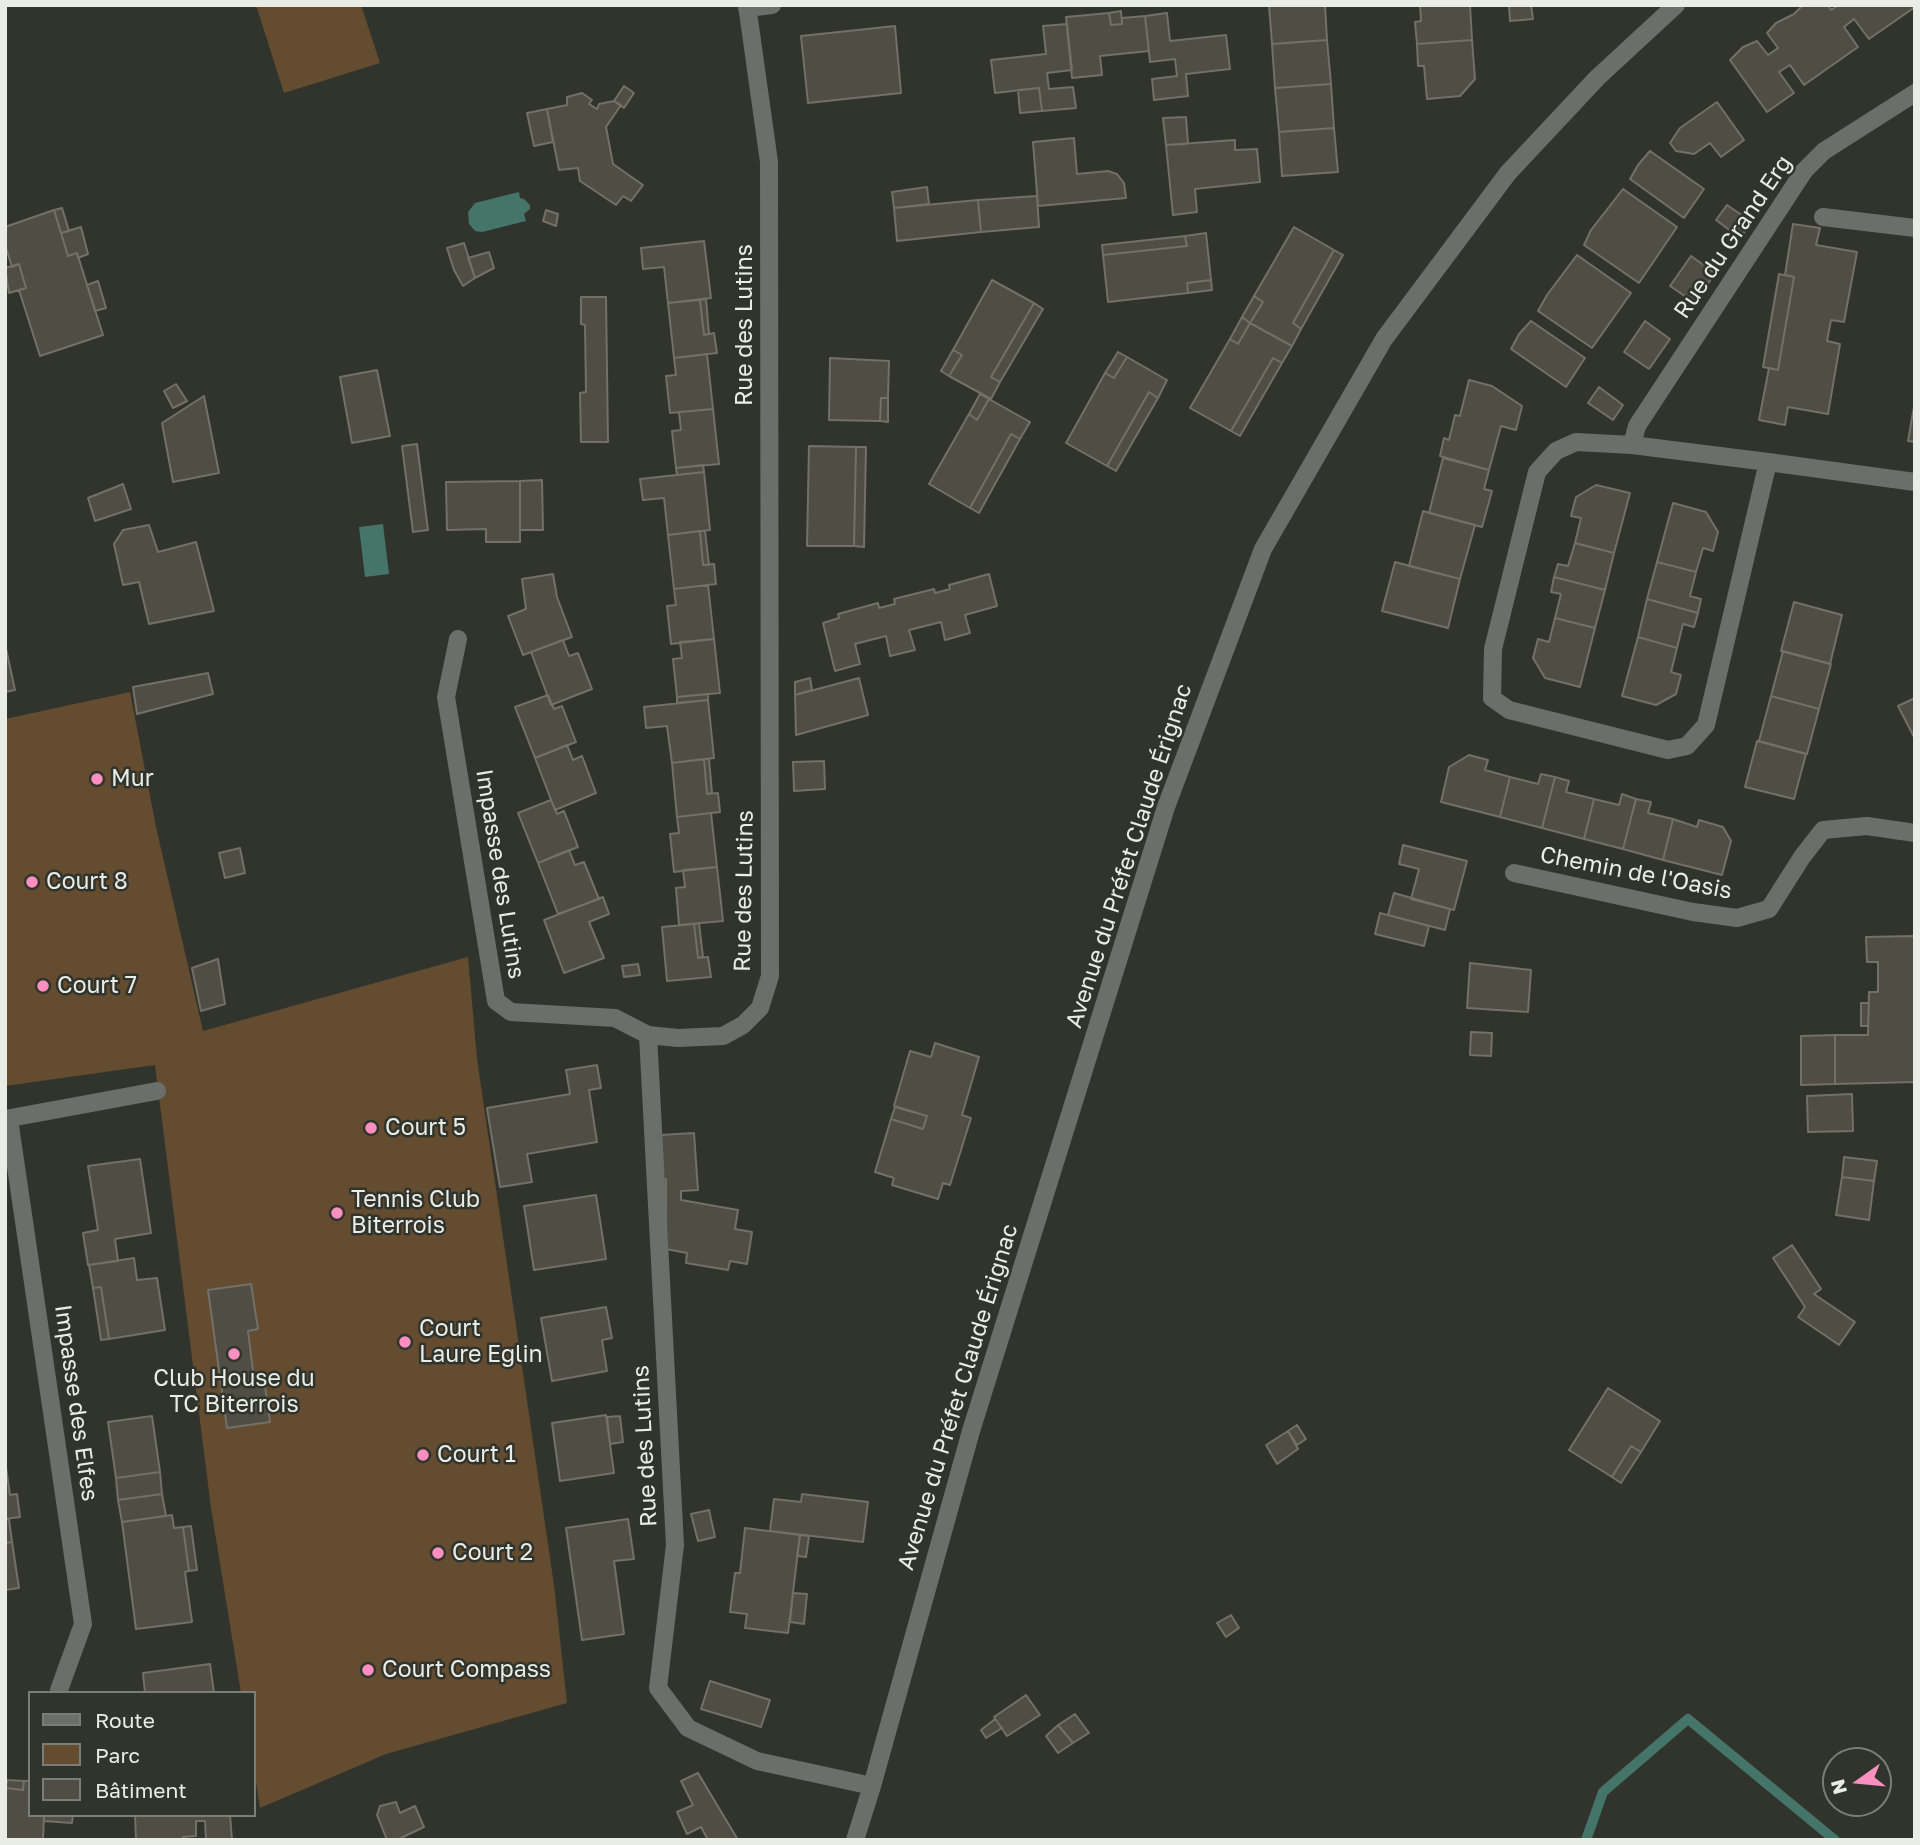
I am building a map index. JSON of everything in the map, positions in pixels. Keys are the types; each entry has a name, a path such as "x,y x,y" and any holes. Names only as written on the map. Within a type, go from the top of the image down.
{"street":[{"path":"747,7 772,5"},
{"name":"Avenue du Préfet Claude Érignac","path":"855,1840 971,1431 1158,834 1263,549 1384,339 1508,173 1597,78 1676,5"},
{"name":"Rue des Lutins","path":"747,7 769,162 770,976 760,1008 743,1025 723,1036 678,1038 648,1034 675,1545 658,1688 688,1728 757,1761 872,1786"},
{"name":"Rue du Grand Erg","path":"1632,445 1637,426 1804,171 1824,151 1915,93"},
{"path":"1823,217 1915,228"},
{"path":"1768,462 1706,725 1687,746 1668,750 1509,710 1492,698 1493,649 1536,472 1556,451 1576,442 1632,445 1768,462 1915,482"},
{"name":"Impasse des Lutins","path":"458,639 446,697 496,1001 511,1012 615,1018 648,1034"},
{"name":"Chemin de l'Oasis","path":"1514,873 1693,912 1737,918 1769,909 1802,857 1824,830 1867,826 1915,833"},
{"name":"Impasse des Elfes","path":"59,1690 83,1624 7,1119 157,1091"}],"green space":[{"path":"256,5 361,5 380,63 284,93"},
{"name":"Tennis Club Biterrois","path":"130,692 156,827 203,1031 468,957 477,1059 554,1585 567,1703 386,1754 260,1808 256,1783 256,1691 241,1691 211,1508 155,1065 5,1086 5,719"}],"water":[{"path":"519,192 520,198 530,205 530,209 524,214 526,221 482,232 475,231 469,224 468,212 475,203"},
{"path":"383,524 389,574 365,577 359,527"}],"building":[{"path":"1269,5 1325,5 1327,40 1272,44"},
{"path":"1420,5 1470,5 1472,40 1417,44 1415,22 1421,21"},
{"path":"1509,5 1531,5 1533,19 1510,21"},
{"path":"1803,5 1828,5 1831,10 1839,5 1915,7 1869,39 1854,19 1844,27 1858,47 1804,85 1790,65 1779,72 1794,93 1767,112 1730,60 1743,47 1757,41 1768,55 1778,48 1767,33 1776,23 1794,14"},
{"path":"1121,11 1122,24 1111,25 1109,13"},
{"path":"1109,13 1111,25 1122,24 1122,18 1145,16 1149,51 1100,56 1102,75 1072,78 1066,17"},
{"path":"1167,13 1170,41 1226,35 1230,69 1186,74 1188,96 1154,100 1152,79 1177,76 1175,59 1150,62 1145,16"},
{"path":"1067,24 1072,70 1047,73 1049,89 1073,87 1076,108 1042,111 1039,88 995,93 991,60 1046,54 1043,26"},
{"path":"895,26 901,93 808,103 801,36"},
{"path":"1327,40 1331,84 1275,88 1272,44"},
{"path":"1472,40 1475,79 1460,96 1427,99 1424,66 1418,66 1417,44"},
{"path":"1331,84 1334,128 1279,132 1275,88"},
{"path":"624,86 634,93 624,108 614,101"},
{"path":"1039,88 1042,111 1020,113 1018,90"},
{"path":"582,93 592,100 589,104 597,109 599,104 614,101 621,105 606,127 613,164 643,185 631,201 623,196 616,205 580,181 578,168 559,170 547,109 567,105 567,97"},
{"path":"1717,102 1744,140 1721,157 1710,143 1694,154 1676,151 1670,143 1680,128"},
{"path":"547,109 553,142 534,146 527,113"},
{"path":"1186,117 1188,144 1166,145 1163,118"},
{"path":"1334,128 1338,172 1282,176 1279,132"},
{"path":"1074,138 1077,174 1108,171 1117,174 1124,183 1126,198 1038,206 1033,142"},
{"path":"1235,140 1235,150 1257,149 1260,182 1195,189 1197,212 1173,215 1166,145"},
{"path":"1650,151 1704,189 1684,218 1630,179"},
{"path":"927,187 929,204 894,208 892,192"},
{"path":"1623,189 1677,227 1639,283 1584,245 1591,230"},
{"path":"1037,196 1039,227 981,232 978,200"},
{"path":"978,200 981,232 897,241 894,208"},
{"path":"1727,205 1752,222 1740,238 1716,220"},
{"path":"62,208 69,231 61,233 54,210"},
{"path":"54,210 68,256 77,253 103,335 40,356 19,290 26,288 19,264 12,267 5,245 5,227"},
{"path":"546,210 558,214 556,226 543,221"},
{"path":"1793,224 1820,228 1816,245 1857,252 1844,322 1831,320 1827,341 1840,344 1828,414 1788,407 1785,425 1759,420 1769,368 1778,370 1794,277 1785,275"},
{"path":"81,227 88,254 78,258 77,253 68,256 61,233"},
{"path":"1294,227 1334,250 1293,323 1301,329 1292,346 1250,323 1263,302 1254,296"},
{"path":"1206,233 1211,280 1187,283 1188,293 1108,302 1103,255 1187,246 1185,236"},
{"path":"1185,236 1187,246 1103,255 1102,245"},
{"path":"704,241 711,298 668,303 664,267 643,269 641,248"},
{"path":"464,243 475,278 463,286 447,248"},
{"path":"1334,250 1343,255 1301,329 1293,323"},
{"path":"489,252 494,268 475,278 468,258"},
{"path":"1577,255 1631,293 1592,348 1538,311"},
{"path":"1691,256 1715,273 1695,303 1670,286"},
{"path":"19,264 26,288 9,293 5,268"},
{"path":"1779,274 1794,277 1778,370 1763,367"},
{"path":"992,280 1034,303 991,377 1000,382 991,399 949,376 962,355 953,350"},
{"path":"1211,280 1212,290 1188,293 1187,283"},
{"path":"98,281 106,308 95,311 87,285"},
{"path":"1254,296 1263,302 1250,323 1242,317"},
{"path":"581,297 606,297 608,442 581,442 580,393 586,392 585,325 581,324"},
{"path":"706,299 709,334 704,335 700,300"},
{"path":"700,300 704,335 714,333 717,353 674,358 668,303"},
{"path":"1034,303 1043,309 1000,382 991,377"},
{"path":"1242,317 1250,323 1238,344 1230,339"},
{"path":"1531,321 1585,358 1566,387 1511,349 1519,334"},
{"path":"1645,321 1670,339 1649,369 1624,352"},
{"path":"1250,323 1292,346 1282,363 1273,358 1231,431 1190,408 1230,339 1238,344"},
{"path":"953,350 962,355 949,376 941,371"},
{"path":"1118,352 1127,357 1114,378 1105,373"},
{"path":"707,354 713,409 670,413 666,376 676,375 674,358"},
{"path":"1127,357 1167,380 1158,398 1149,392 1107,466 1066,443 1105,373 1114,378"},
{"path":"830,358 889,361 888,398 881,398 880,421 829,420"},
{"path":"1273,358 1282,363 1240,436 1231,431"},
{"path":"377,370 390,436 352,443 340,377"},
{"path":"1469,380 1492,386 1522,406 1516,430 1501,426 1489,470 1440,456 1444,438 1449,440 1455,415 1460,416"},
{"path":"176,384 187,401 173,408 164,391"},
{"path":"1599,387 1623,405 1613,420 1588,403"},
{"path":"1149,392 1158,398 1116,471 1107,466"},
{"path":"980,394 989,399 977,420 969,414"},
{"path":"204,396 219,473 173,482 162,423"},
{"path":"881,398 888,398 888,422 880,421"},
{"path":"989,399 1030,422 1020,439 1011,434 970,508 929,484 969,414 977,420"},
{"path":"1915,401 1915,442 1908,441"},
{"path":"713,409 719,464 676,468 672,431 681,430 679,412"},
{"path":"1011,434 1020,439 979,513 970,508"},
{"path":"417,444 428,530 413,532 402,446"},
{"path":"809,446 856,447 854,546 807,546"},
{"path":"856,447 866,447 864,547 854,546"},
{"path":"1443,458 1489,470 1484,489 1492,491 1482,527 1429,513"},
{"path":"703,465 704,472 677,475 676,468"},
{"path":"704,472 710,530 668,535 664,498 643,500 640,479"},
{"path":"542,480 543,530 520,530 520,481"},
{"path":"520,481 520,542 486,542 486,529 447,530 446,482"},
{"path":"123,484 131,509 95,521 88,498"},
{"path":"1596,485 1630,493 1614,553 1575,543 1581,518 1571,516 1576,497"},
{"path":"1673,503 1706,512 1718,532 1713,551 1703,548 1696,572 1657,562"},
{"path":"1423,511 1475,525 1460,579 1409,566"},
{"path":"149,525 158,552 196,542 214,611 149,624 139,582 123,585 114,544 123,530"},
{"path":"700,531 705,531 709,565 703,565"},
{"path":"700,531 703,565 714,564 716,584 674,589 668,535"},
{"path":"1575,543 1614,553 1605,590 1554,577 1558,564 1568,566"},
{"path":"1395,562 1460,579 1448,628 1382,611"},
{"path":"1657,562 1696,572 1690,596 1701,599 1698,613 1647,599"},
{"path":"553,574 557,597 572,637 523,655 508,616 526,609 522,579"},
{"path":"989,574 997,606 965,615 970,633 945,640 941,622 909,630 915,650 890,656 886,636 855,644 860,664 835,671 823,623 839,618 838,614 878,603 879,608 895,604 894,599 934,589 935,593 950,589 949,585"},
{"path":"1554,577 1605,590 1595,628 1555,618 1561,594 1551,592"},
{"path":"708,585 714,639 671,644 667,606 676,605 674,589"},
{"path":"1647,599 1698,613 1694,627 1683,624 1677,648 1638,637"},
{"path":"1794,602 1842,615 1830,664 1781,651"},
{"path":"1555,618 1595,628 1580,687 1545,678 1533,658 1538,639 1549,642"},
{"path":"1638,637 1677,648 1671,672 1681,675 1676,694 1656,705 1622,696"},
{"path":"714,639 720,693 677,697 673,659 682,658 680,642"},
{"path":"563,640 569,656 578,653 592,689 551,705 531,652"},
{"path":"5,644 15,690 5,692"},
{"path":"1783,651 1831,664 1819,709 1771,696"},
{"path":"208,673 213,694 137,714 133,687"},
{"path":"810,678 812,690 795,695 795,682"},
{"path":"859,678 868,715 796,735 795,695"},
{"path":"708,694 708,700 677,703 677,697"},
{"path":"548,695 554,709 562,706 576,742 535,758 515,707"},
{"path":"1771,696 1819,709 1807,754 1759,741"},
{"path":"1915,698 1915,739 1898,706"},
{"path":"708,700 714,758 672,763 667,726 646,728 644,707"},
{"path":"1757,741 1806,754 1794,799 1745,787"},
{"path":"567,745 573,760 582,756 596,793 555,810 535,758"},
{"path":"1469,755 1488,760 1485,770 1510,777 1500,817 1441,802 1449,767"},
{"path":"704,759 709,759 712,793 707,794"},
{"path":"704,759 707,794 718,793 720,812 677,817 672,763"},
{"path":"824,761 825,789 794,791 793,762"},
{"path":"1541,774 1555,777 1542,828 1500,817 1510,777 1538,784"},
{"path":"1555,777 1569,781 1566,792 1594,799 1584,839 1542,828"},
{"path":"1622,794 1636,799 1623,849 1584,839 1594,799 1619,805"},
{"path":"1636,799 1651,802 1648,813 1673,819 1663,860 1623,849"},
{"path":"551,800 557,814 564,811 578,847 538,863 518,813"},
{"path":"711,813 717,867 674,872 670,834 679,833 677,817"},
{"path":"1673,819 1697,827 1699,820 1723,827 1731,841 1722,875 1663,860"},
{"path":"1403,845 1467,861 1454,910 1411,899 1419,869 1399,864"},
{"path":"240,848 245,873 225,878 219,853"},
{"path":"569,850 575,865 584,862 599,899 558,914 538,863"},
{"path":"717,867 723,921 679,925 676,888 685,887 683,870"},
{"path":"1394,893 1450,909 1445,930 1388,915"},
{"path":"603,897 609,914 589,922 604,958 564,973 544,920"},
{"path":"1380,913 1429,926 1424,946 1375,934"},
{"path":"699,923 703,957 698,958 694,924"},
{"path":"694,924 698,958 708,957 711,977 667,981 662,927"},
{"path":"1915,936 1915,1082 1835,1084 1835,1035 1868,1035 1869,992 1878,992 1878,962 1867,962 1866,937"},
{"path":"218,959 225,1004 201,1011 192,968"},
{"path":"1470,963 1531,970 1528,1012 1467,1008"},
{"path":"638,964 640,975 624,977 622,966"},
{"path":"1861,1003 1869,1003 1868,1026 1861,1026"},
{"path":"1471,1032 1492,1033 1491,1056 1470,1055"},
{"path":"1835,1035 1835,1084 1801,1085 1801,1036"},
{"path":"935,1043 979,1057 962,1115 971,1118 950,1185 943,1183 938,1199 892,1185 894,1178 875,1172 891,1119 923,1129 927,1116 894,1106 910,1051 931,1057"},
{"path":"597,1065 601,1088 589,1090 597,1142 527,1154 532,1182 500,1187 487,1108 570,1094 566,1070"},
{"path":"1852,1094 1853,1131 1808,1132 1807,1096"},
{"path":"895,1107 927,1116 923,1129 891,1119"},
{"path":"694,1133 698,1190 681,1191 681,1200 738,1210 735,1229 752,1232 747,1264 730,1261 728,1270 686,1263 687,1253 666,1249 666,1179 662,1180 660,1135"},
{"path":"1844,1157 1877,1161 1874,1181 1842,1177"},
{"path":"140,1159 151,1233 115,1239 118,1261 88,1265 83,1233 98,1230 88,1166"},
{"path":"1842,1177 1874,1181 1869,1220 1836,1215"},
{"path":"596,1195 606,1259 534,1270 524,1206"},
{"path":"1792,1245 1821,1289 1814,1294 1855,1322 1839,1345 1798,1317 1805,1307 1773,1258"},
{"path":"134,1258 137,1280 157,1278 165,1330 109,1339 101,1287 93,1288 89,1265"},
{"name":"Club House du TC Biterrois","path":"251,1284 258,1329 248,1331 254,1379 264,1378 270,1422 227,1428 208,1290"},
{"path":"101,1287 109,1339 101,1340 93,1288"},
{"path":"606,1307 612,1338 602,1340 607,1371 552,1381 541,1318"},
{"path":"1608,1388 1660,1421 1641,1452 1631,1446 1612,1477 1569,1450"},
{"path":"606,1415 614,1473 560,1481 552,1423"},
{"path":"152,1416 160,1472 116,1478 108,1422"},
{"path":"620,1416 623,1442 610,1444 607,1417"},
{"path":"1297,1425 1306,1439 1297,1445 1288,1431"},
{"path":"1288,1431 1298,1449 1277,1464 1266,1445"},
{"path":"1631,1446 1641,1452 1621,1483 1612,1477"},
{"path":"5,1461 10,1495 17,1494 20,1517 5,1519"},
{"path":"160,1472 162,1494 118,1500 116,1478"},
{"path":"162,1494 166,1516 122,1522 118,1500"},
{"path":"802,1494 868,1502 863,1542 770,1531 774,1499 801,1502"},
{"path":"709,1510 715,1537 698,1541 691,1514"},
{"path":"172,1515 174,1528 183,1527 189,1571 185,1572 192,1622 136,1629 122,1522"},
{"path":"5,1519 9,1519 12,1542 5,1543"},
{"path":"628,1519 634,1559 614,1561 624,1634 582,1640 566,1528"},
{"path":"191,1526 197,1570 189,1571 183,1527"},
{"path":"745,1528 800,1535 788,1633 745,1628 747,1614 730,1612 735,1573 740,1573"},
{"path":"800,1535 809,1536 806,1557 797,1556"},
{"path":"12,1542 19,1588 5,1590 5,1543"},
{"path":"793,1593 807,1594 804,1624 790,1622"},
{"path":"1231,1615 1239,1628 1226,1637 1217,1623"},
{"path":"210,1664 214,1691 145,1691 143,1673"},
{"path":"710,1681 770,1700 761,1727 701,1709"},
{"path":"1026,1695 1040,1715 1007,1736 994,1717"},
{"path":"1075,1714 1089,1733 1073,1743 1058,1725"},
{"path":"995,1719 1002,1728 986,1738 981,1730"},
{"path":"1058,1725 1073,1743 1058,1753 1046,1736"},
{"path":"698,1773 738,1840 708,1840 701,1827 687,1834 677,1812 693,1805 681,1781"},
{"path":"7,1780 24,1781 23,1790 6,1788"},
{"path":"24,1781 28,1781 28,1817 44,1817 43,1840 5,1840 6,1788 23,1790"},
{"path":"396,1802 400,1813 415,1806 424,1827 401,1838 402,1840 387,1840 377,1815 380,1806"},
{"path":"44,1817 73,1817 72,1823 44,1821"},
{"path":"135,1817 230,1817 232,1840 206,1840 205,1821 196,1821 196,1836 183,1837 183,1840 136,1840"}],"waterway":[{"path":"1586,1840 1603,1792 1688,1719 1835,1840"}],"place":[{"name":"Mur","path":"97,779"},
{"name":"Court 8","path":"32,882"},
{"name":"Court 7","path":"43,986"},
{"name":"Court 5","path":"371,1128"},
{"name":"Tennis Club Biterrois","path":"337,1213"},
{"name":"Court Laure Eglin","path":"405,1342"},
{"name":"Club House du TC Biterrois","path":"234,1354"},
{"name":"Court 1","path":"423,1455"},
{"name":"Court 2","path":"438,1553"},
{"name":"Court Compass","path":"368,1670"}]}
